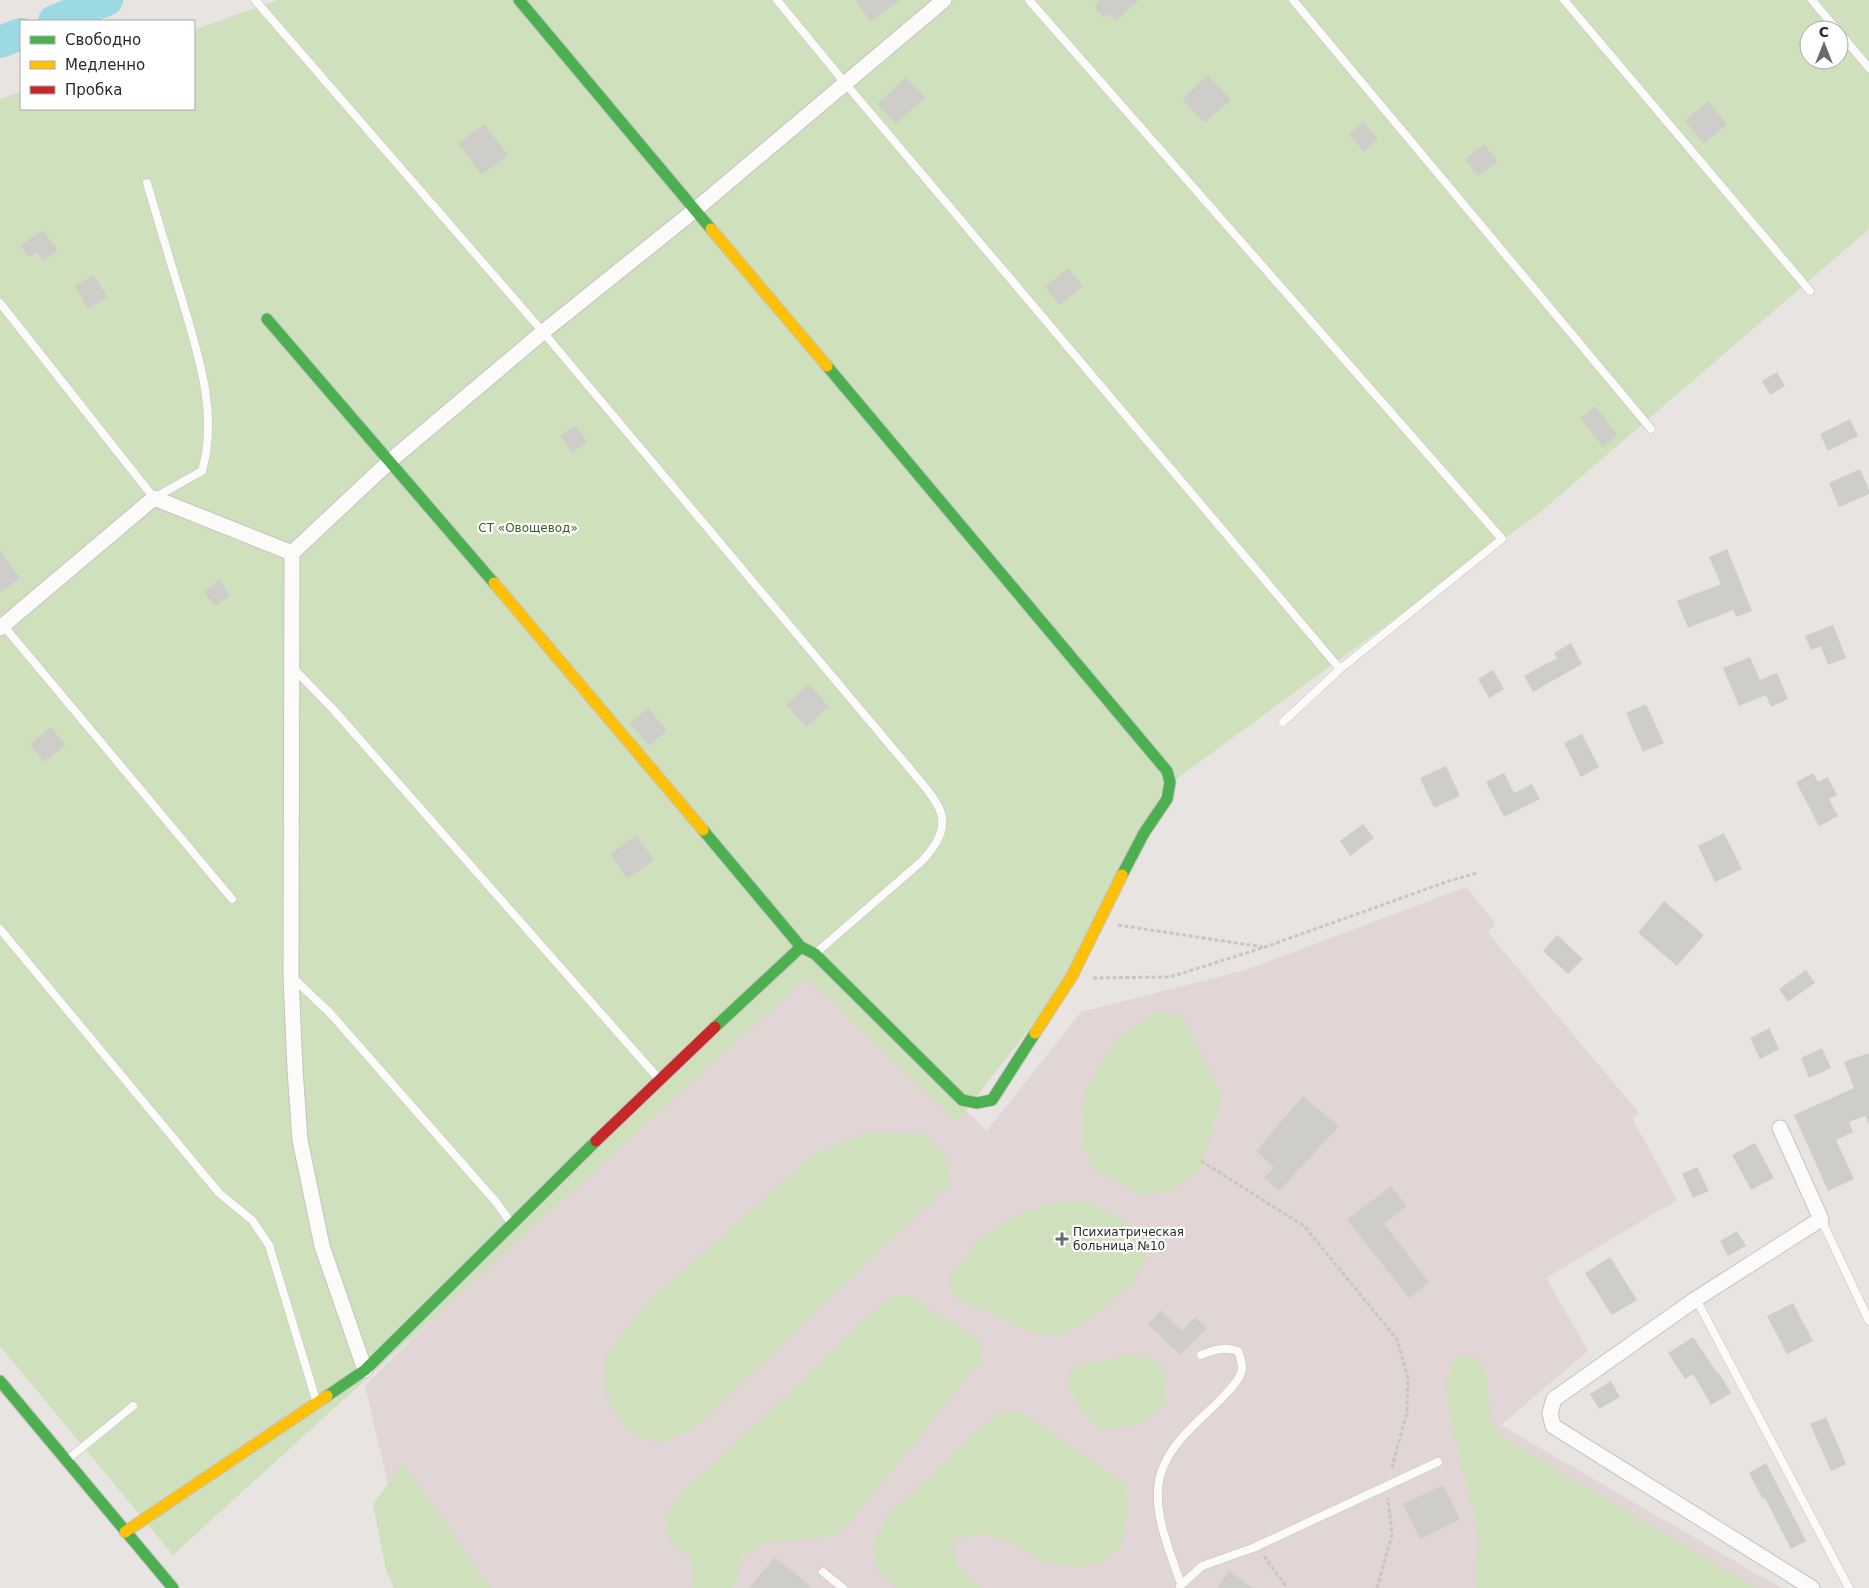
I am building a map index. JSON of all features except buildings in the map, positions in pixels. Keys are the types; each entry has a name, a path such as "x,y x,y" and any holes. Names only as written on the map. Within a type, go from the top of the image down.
{"street":[{"path":"267,319 390,461 801,947 815,954 962,1100 970,1104 983,1104 992,1100 1072,976 1144,833 1168,799 1170,782 1167,771 518,0"},
{"path":"365,1370 322,1246 300,1140 294,1069 291,977 292,553 390,461 543,332 695,210 944,0"},
{"path":"1,625 154,498 292,553"},
{"path":"125,1532 365,1370 659,1079 801,947"},
{"path":"1780,1128 1821,1219 1696,1299 1554,1399 1550,1412 1553,1426 1812,1588"},
{"path":"0,1381 173,1588"}],"lane":[{"path":"255,0 543,332 926,788 940,809 941,834 928,856 815,954"},
{"path":"777,0 1340,669"},
{"path":"1029,0 1502,539 1340,669 1283,722"},
{"path":"1293,0 1651,429"},
{"path":"1564,0 1810,291"},
{"path":"1812,0 1829,20"},
{"path":"1849,44 1869,68"},
{"path":"0,304 154,498 202,471 208,451 209,417 200,362 147,183"},
{"path":"1,625 232,899"},
{"path":"292,666 332,708 659,1079"},
{"path":"0,929 219,1193 252,1220 269,1245 317,1404"},
{"path":"291,977 330,1012 496,1202 512,1224"},
{"path":"1821,1219 1869,1321"},
{"path":"1696,1299 1849,1588"},
{"path":"1201,1355 1218,1348 1232,1348 1238,1351 1242,1362 1242,1372 1232,1388 1175,1446 1161,1473 1158,1497 1163,1531 1180,1586 1202,1566 1257,1546 1438,1462"},
{"path":"66,1460 134,1406"},
{"path":"823,1572 843,1588"}],"path":[{"path":"1072,976 1101,978 1170,977 1265,947 1449,881 1477,873"},
{"path":"1098,922 1265,947"},
{"path":"1200,1161 1304,1226 1397,1339 1408,1379 1407,1412 1387,1486 1392,1535 1377,1588"},
{"path":"1257,1546 1287,1588"}],"shaded area":[{"name":"Психиатрическая больница №10","path":"1466,887 1495,923 1488,933 1639,1113 1632,1118 1677,1200 1546,1278 1588,1351 1501,1425 1781,1588 443,1588 401,1539 365,1386 787,966 811,963 987,1131 1081,1012 1246,970"}],"green space":[{"name":"СТ «Овощевод»","path":"278,0 1869,0 1869,229 1538,514 1164,788 1055,995 957,1122 806,978 173,1555 0,1346 0,99 20,92 20,110 195,110 195,30"},
{"path":"1155,1013 1182,1015 1222,1096 1201,1169 1170,1192 1140,1194 1095,1171 1081,1141 1085,1092 1116,1040"},
{"path":"866,1133 924,1134 941,1151 948,1162 949,1176 947,1186 696,1427 658,1443 631,1433 607,1399 605,1357 645,1304 813,1155"},
{"path":"1053,1202 1089,1202 1134,1227 1148,1256 1134,1282 1092,1317 1060,1336 1034,1333 953,1296 950,1277 979,1240 1010,1218"},
{"path":"909,1295 979,1340 982,1360 839,1535 764,1543 743,1555 733,1588 692,1588 695,1576 687,1555 672,1543 664,1518 677,1498 889,1297"},
{"path":"1132,1354 1163,1364 1166,1402 1140,1424 1099,1430 1081,1410 1067,1383 1071,1368"},
{"path":"1477,1356 1488,1378 1489,1418 1501,1436 1756,1588 1475,1588 1479,1539 1449,1413 1446,1380 1455,1358"},
{"path":"1018,1411 1050,1431 1126,1485 1129,1513 1120,1547 1103,1562 1081,1568 1044,1562 1018,1546 986,1534 956,1538 952,1550 958,1565 980,1588 896,1588 879,1571 872,1546 887,1515 996,1414"},
{"path":"401,1465 412,1475 490,1588 394,1588 386,1570 373,1505"}],"waterway":[{"path":"57,20 107,0"},
{"path":"0,42 20,34"}],"traffic: fast":[{"path":"519,0 711,229"},
{"path":"267,319 494,583"},
{"path":"827,366 1167,771 1170,782 1167,799 1144,833 1122,875"},
{"path":"703,830 801,947 815,954 962,1100 977,1103 992,1100 1035,1033"},
{"path":"715,1027 801,947"},
{"path":"327,1396 365,1370 596,1141"},
{"path":"0,1381 173,1588"}],"traffic: slow":[{"path":"711,229 827,366"},
{"path":"494,583 703,830"},
{"path":"1035,1033 1072,976 1122,875"},
{"path":"125,1532 327,1396"}],"traffic: jam":[{"path":"596,1141 715,1027"}],"place":[{"name":"Психиатрическая больница №10","path":"1062,1239"}]}
